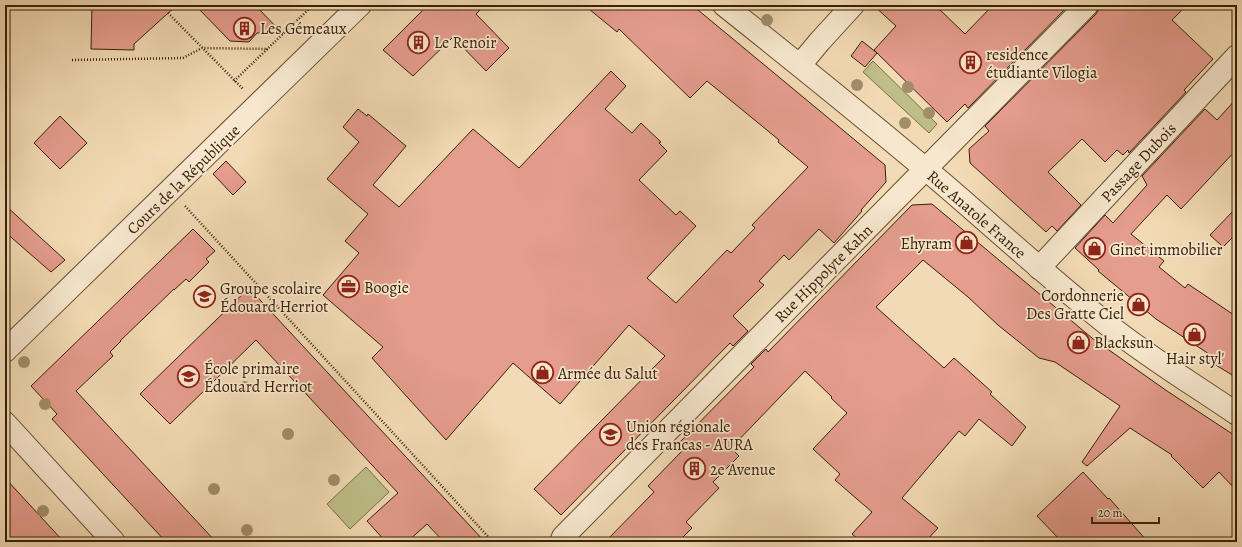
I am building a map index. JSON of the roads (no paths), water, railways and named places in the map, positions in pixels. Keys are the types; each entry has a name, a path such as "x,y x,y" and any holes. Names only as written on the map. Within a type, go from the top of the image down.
{"street":[{"name":"Cours de la République","path":"5,352 360,5"},
{"name":"Rue Anatole France","path":"724,5 800,65 925,169 1039,268 1107,324 1141,350 1237,414"},
{"path":"800,65 853,5"},
{"name":"Rue Hippolyte Kahn","path":"561,542 563,537 1087,5"},
{"name":"Passage Dubois","path":"1039,268 1237,56"},
{"path":"5,423 114,542"}],"place":[{"name":"Les Gémeaux","path":"245,28"},
{"name":"Le Renoir","path":"419,42"},
{"name":"residence étudiante Vilogia","path":"971,63"},
{"name":"Ehyram","path":"967,243"},
{"name":"Ginet immobilier","path":"1094,249"},
{"name":"Boogie","path":"348,287"},
{"name":"Groupe scolaire Édouard Herriot","path":"204,297"},
{"name":"Cordonnerie Des Gratte Ciel","path":"1139,304"},
{"name":"Hair styl'","path":"1195,334"},
{"name":"Blacksun","path":"1078,342"},
{"name":"Armée du Salut","path":"543,373"},
{"name":"École primaire Édouard Herriot","path":"188,377"},
{"name":"Union régionale des Francas - AURA","path":"610,435"},
{"name":"2e Avenue","path":"695,469"}]}
